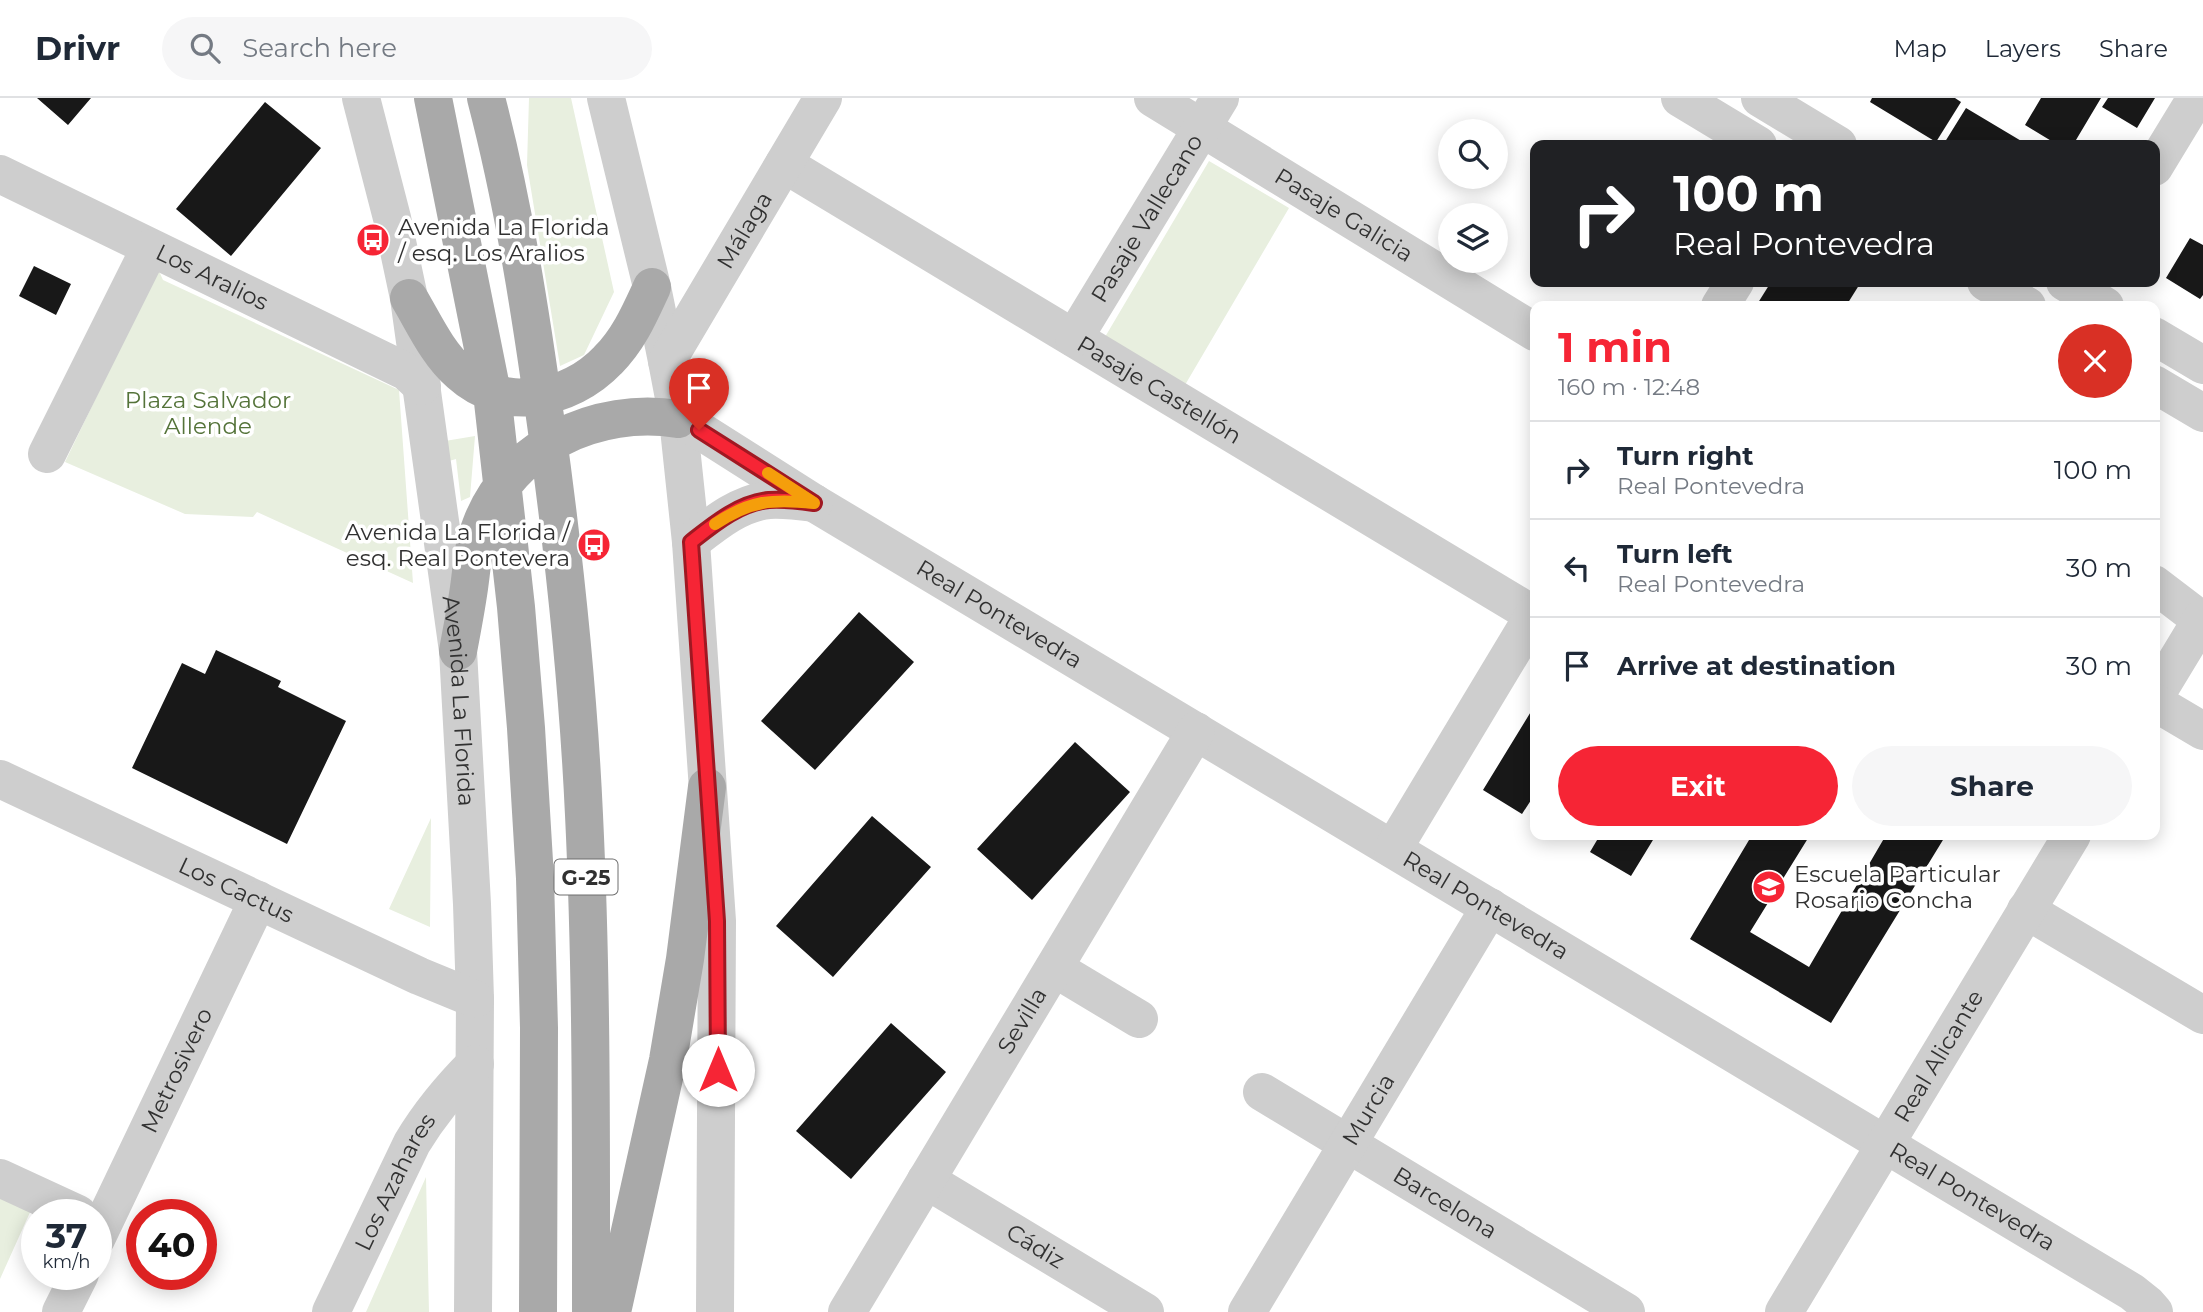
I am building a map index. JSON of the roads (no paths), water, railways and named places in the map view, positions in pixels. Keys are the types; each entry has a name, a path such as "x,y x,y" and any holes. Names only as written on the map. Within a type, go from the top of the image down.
{"main road":[{"name":"G-25","path":"433,98 492,393 526,728 535,878 538,1312"},
{"name":"G-25","path":"489,103 526,288 549,443 574,669 584,813 589,943 591,1312"},
{"path":"409,298 445,357 461,374 492,393 515,398 559,392 577,384 607,361 630,332 652,287"},
{"path":"458,651 477,540 486,513 503,485 521,465 549,443 596,422 640,416 678,419"},
{"path":"612,1312 668,1060 685,959 707,787"}],"street":[{"name":"Avenida La Florida","path":"360,98 392,218 409,298 458,651 475,999 473,1312"},
{"path":"606,98 652,287 667,361 678,419 691,542 717,921 715,1312"},
{"name":"Málaga","path":"667,361 823,98"},
{"name":"Pasaje Galicia","path":"1153,98 1210,113 1530,329"},
{"path":"1680,98 1750,140"},
{"path":"1760,98 1830,140"},
{"path":"2160,157 2196,98"},
{"name":"Pasaje Vallecano","path":"1074,338 1210,113"},
{"name":"Pasaje Castellón","path":"784,164 1530,612"},
{"name":"Los Aralios","path":"0,174 407,372 422,386"},
{"path":"47,454 150,248"},
{"path":"1994,287 2018,301"},
{"path":"2160,340 2203,365"},
{"path":"2160,388 2203,413"},
{"name":"Real Pontevedra","path":"678,419 2132,1292 2154,1312"},
{"name":"Real Pontevedra","path":"691,542 730,514 748,505 769,500 814,503"},
{"path":"2160,588 2202,618 2160,690"},
{"path":"1393,849 1530,621"},
{"path":"2160,704 2203,731"},
{"name":"Sevilla","path":"847,1312 1196,731"},
{"name":"Los Cactus","path":"0,779 419,976 475,999"},
{"name":"Real Alicante","path":"1784,1312 2069,840"},
{"name":"Metrosivero","path":"107,1199 258,900"},
{"name":"Murcia","path":"1247,1312 1490,907"},
{"path":"2026,910 2203,1015"},
{"path":"1054,968 1139,1019"},
{"name":"Los Azahares","path":"331,1312 412,1143 426,1119 449,1090 475,1064"},
{"name":"Barcelona","path":"1262,1092 1626,1312"},
{"path":"0,1178 41,1199"},
{"name":"Cádiz","path":"926,1180 1145,1312"},
{"path":"61,1312 71,1290"}],"place":[{"name":"Avenida La Florida / esq. Los Aralios","path":"373,240"},
{"name":"Avenida La Florida / esq. Real Pontevera","path":"594,545"},
{"name":"Escuela Particular Rosario Concha","path":"1769,887"}],"park label":[{"name":"Plaza Salvador Allende","path":"208,413"}]}
